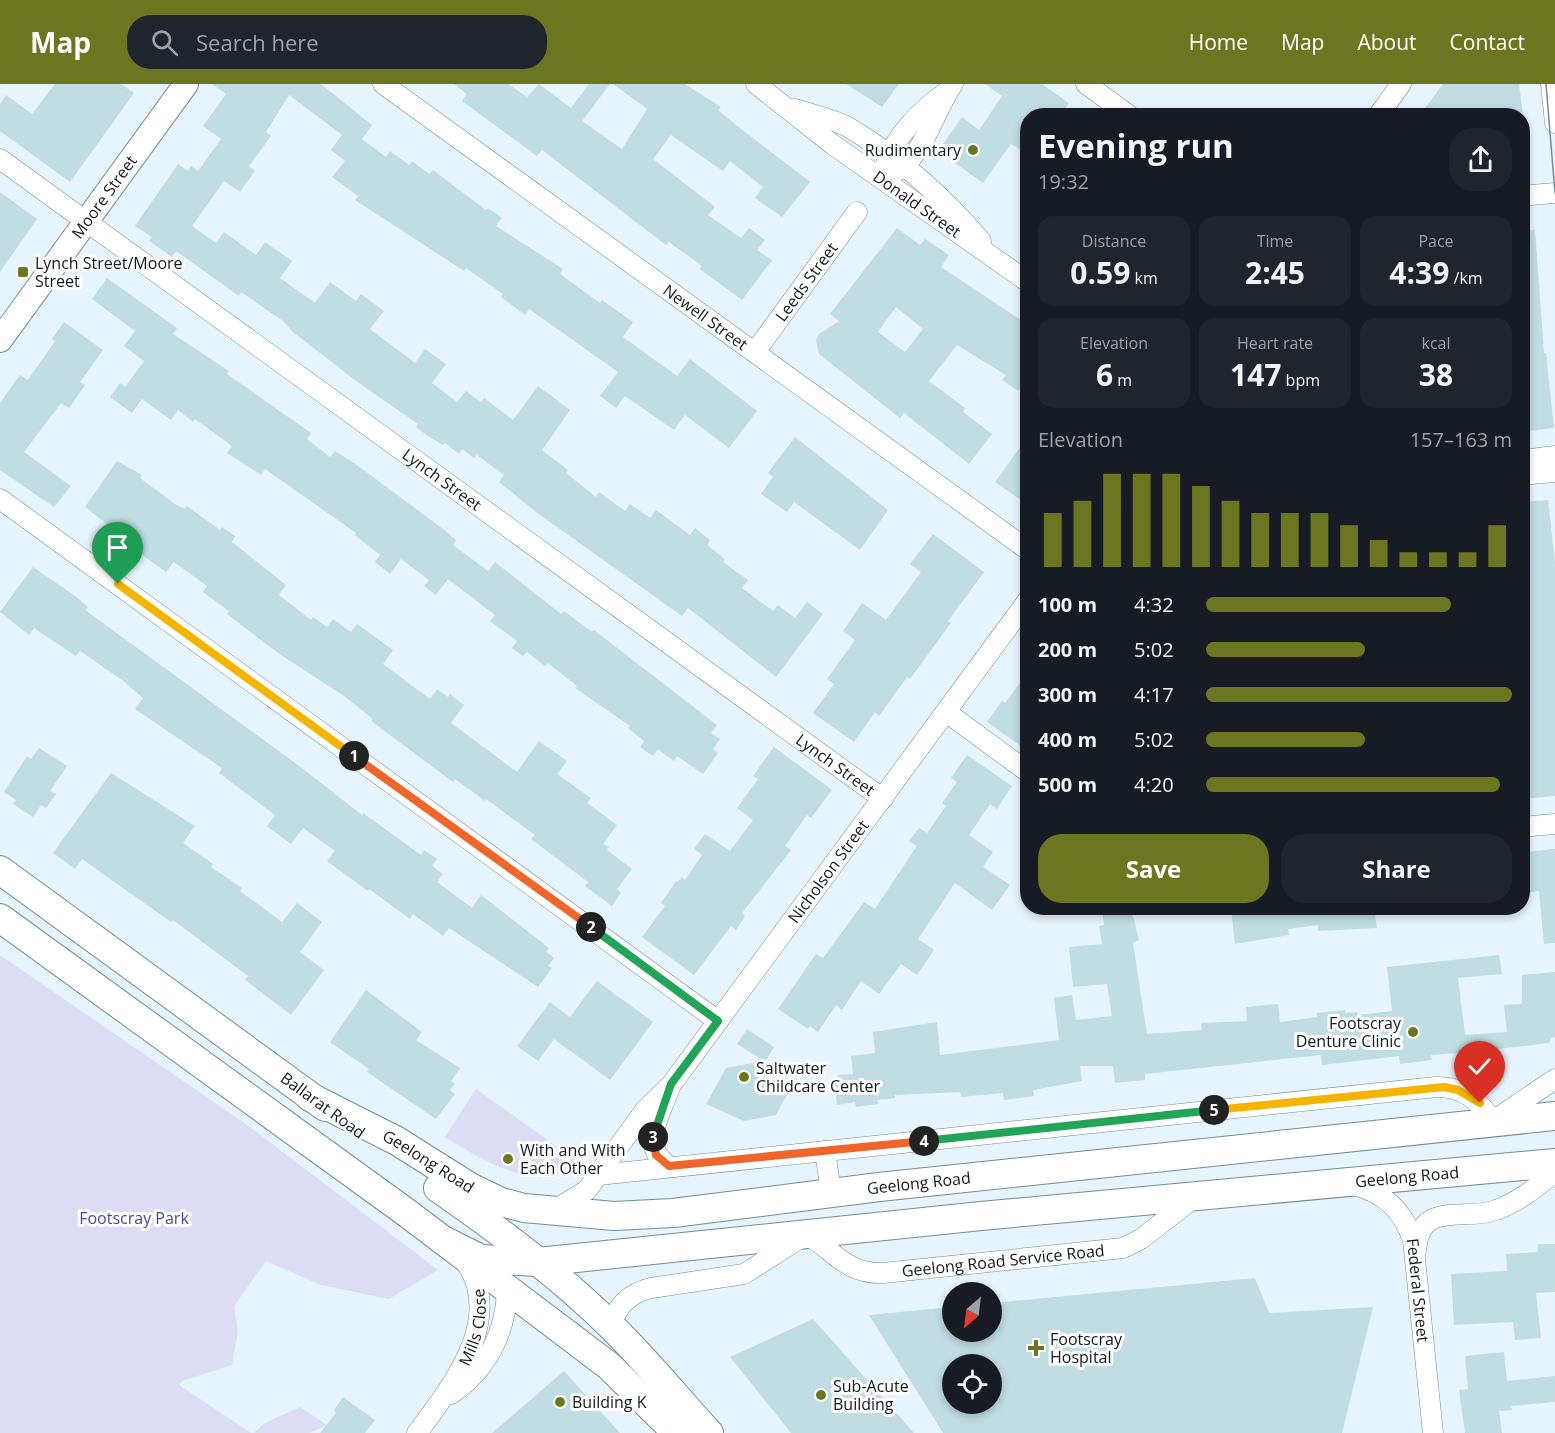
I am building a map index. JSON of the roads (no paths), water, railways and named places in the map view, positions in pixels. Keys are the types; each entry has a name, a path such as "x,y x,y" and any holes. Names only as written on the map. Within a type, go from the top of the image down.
{"highway":[{"name":"Ballarat Road","path":"0,870 538,1262 611,1326 709,1433"},
{"path":"0,918 118,1001 449,1245"},
{"name":"Geelong Road","path":"310,1097 397,1141 491,1198 517,1207 614,1216 673,1213 831,1192 1494,1120 1555,1116"},
{"name":"Geelong Road","path":"449,1245 505,1276 538,1262 1555,1163"},
{"path":"493,1227 505,1276 617,1373 676,1433"}],"main road":[{"name":"Moore Street","path":"0,340 186,84"}],"street":[{"name":"Newell Street","path":"383,84 1020,544"},
{"name":"Donald Street","path":"756,84 831,144 1020,276"},
{"path":"1086,84 1119,108"},
{"path":"1384,108 1401,84"},
{"path":"1551,84 1555,123"},
{"path":"881,180 896,161 933,124 950,88"},
{"name":"Donald Street","path":"784,105 845,126 896,161 954,209 995,258"},
{"name":"Lynch Street","path":"0,159 883,799"},
{"path":"1530,195 1555,193"},
{"name":"Leeds Street","path":"755,352 857,212"},
{"path":"1530,459 1555,456"},
{"path":"1530,474 1555,472"},
{"path":"0,499 718,1021"},
{"name":"Nicholson Street","path":"598,1175 646,1109 671,1084 1020,611"},
{"path":"946,712 1020,766"},
{"path":"1530,826 1555,824"},
{"path":"553,1211 579,1197 598,1175 1436,1087 1454,1088 1469,1095 1480,1103 1494,1120 1555,1079"},
{"name":"Nicholson Street","path":"669,1166 656,1155 652,1141 671,1084"},
{"path":"825,1151 831,1192"},
{"path":"1416,1254 1421,1230 1431,1219 1497,1210 1555,1172"},
{"name":"Federal Street","path":"1346,1183 1377,1193 1397,1208 1408,1226 1416,1254 1433,1433"},
{"name":"Geelong Road Service Road","path":"806,1235 852,1268 883,1273 1123,1248 1141,1239 1195,1197"},
{"path":"611,1326 622,1302 638,1292 651,1288 737,1277 806,1235"},
{"name":"Mills Close","path":"417,1433 440,1403 468,1353 479,1317 473,1276 449,1245"},
{"name":"Mills Close","path":"440,1403 469,1380 490,1354 503,1323 505,1276"}],"tram line":[{"path":"1546,84 1555,193"}],"place":[{"name":"Rudimentary","path":"973,150"},
{"name":"Lynch Street/Moore Street","path":"23,272"},
{"name":"Footscray Denture Clinic","path":"1413,1032"},
{"name":"Saltwater Childcare Center","path":"744,1077"},
{"name":"With and With Each Other","path":"508,1159"},
{"name":"Footscray Hospital","path":"1036,1348"},
{"name":"Sub-Acute Building","path":"821,1395"},
{"name":"Building K","path":"560,1402"}],"park label":[{"name":"Footscray Park","path":"134,1218"}]}
